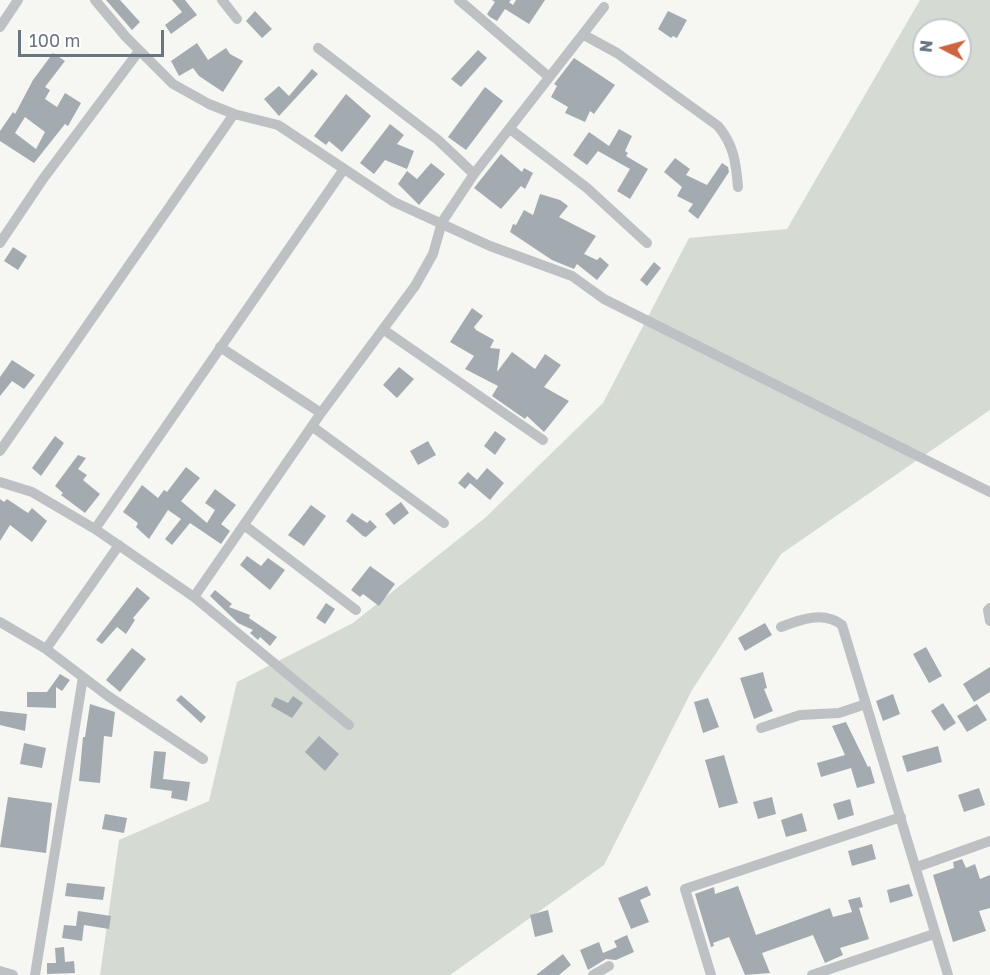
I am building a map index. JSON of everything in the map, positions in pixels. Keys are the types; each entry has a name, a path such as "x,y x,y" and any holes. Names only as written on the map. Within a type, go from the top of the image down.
{"street":[{"path":"0,27 4,13 18,0"},
{"path":"95,0 139,51 173,84 209,104 234,114 278,125 394,202 442,222 490,246 572,276 604,299 990,492"},
{"path":"222,0 237,19"},
{"path":"459,0 549,77"},
{"path":"194,597 321,413 415,286 433,254 442,222 474,174 604,7"},
{"path":"584,35 617,53 718,126 728,138 736,157 738,187"},
{"path":"318,48 438,140 474,174"},
{"path":"0,243 67,146 139,51"},
{"path":"0,451 234,114"},
{"path":"510,129 587,188 647,243"},
{"path":"95,529 344,169"},
{"path":"384,330 477,392 543,440"},
{"path":"220,347 321,413"},
{"path":"313,427 444,523"},
{"path":"0,482 32,492 95,529 194,597 350,725"},
{"path":"244,525 356,610"},
{"path":"45,650 118,545"},
{"path":"990,608 988,610 990,621"},
{"path":"781,627 802,619 829,618 842,626 948,975"},
{"path":"0,622 45,650 203,759"},
{"path":"35,975 83,677"},
{"path":"761,728 800,716 839,712 866,704"},
{"path":"711,975 685,889 901,817"},
{"path":"917,867 990,842"},
{"path":"812,975 934,934"},
{"path":"593,975 609,966"},
{"path":"0,971 13,975"}],"shaded area":[{"path":"920,0 990,0 990,410 781,554 692,690 604,865 450,975 100,975 119,840 209,801 237,682 353,623 485,518 603,403 689,238 787,229"}],"building":[{"path":"106,0 120,0 140,22 132,30"},
{"path":"172,0 185,0 197,15 171,34 165,25 182,12"},
{"path":"492,0 511,0 509,2 513,5 516,0 545,0 529,24 505,9 497,21 490,17 487,14 495,2"},
{"path":"255,11 272,29 262,38 246,21"},
{"path":"668,11 687,20 677,38 673,36 671,38 658,29"},
{"path":"197,43 208,60 226,48 230,54 243,61 223,92 199,76 193,68 179,76 171,61"},
{"path":"478,50 487,58 461,87 451,79"},
{"path":"53,53 65,61 45,87 50,90 45,99 57,107 65,93 81,103 68,126 65,124 34,163 0,141 0,131 13,112 15,114 33,80","holes":["25,117 45,132 36,149 15,133"]},
{"path":"574,58 615,85 594,114 590,111 585,122 565,113 568,107 551,97 557,86 554,84"},
{"path":"312,69 318,74 279,116 264,99 279,86 289,96"},
{"path":"485,87 503,101 466,150 448,137"},
{"path":"346,94 371,116 342,152 329,141 326,145 314,136"},
{"path":"390,124 404,135 397,144 414,151 407,169 385,160 374,174 360,163"},
{"path":"619,129 632,136 625,151 628,153 626,156 648,169 630,199 617,191 630,169 598,151 587,165 573,155 589,132 609,146"},
{"path":"501,154 522,172 524,168 533,173 525,189 521,186 501,209 474,188"},
{"path":"675,158 690,169 686,175 707,185 722,163 728,167 729,172 698,219 688,211 693,204 677,196 682,187 664,172"},
{"path":"431,163 445,174 419,205 398,184 407,171 417,179"},
{"path":"540,194 560,200 568,206 559,217 596,236 584,254 597,260 600,257 609,265 597,280 577,264 574,269 552,260 510,232 524,210 533,215"},
{"path":"13,247 27,256 18,270 4,261"},
{"path":"654,262 661,268 647,286 640,280"},
{"path":"472,308 483,316 474,327 476,330 494,340 490,348 500,349 497,372 512,352 535,369 545,354 561,365 544,387 569,401 544,432 527,416 525,419 492,396 498,386 465,369 474,356 450,342"},
{"path":"12,360 35,375 24,389 12,381 0,396 0,377"},
{"path":"399,367 414,379 397,398 383,385"},
{"path":"495,431 506,439 495,455 484,446"},
{"path":"55,436 64,443 41,476 32,468"},
{"path":"428,441 436,455 418,465 410,451"},
{"path":"78,455 86,458 78,469 87,475 83,480 100,494 85,513 61,495 63,493 55,486"},
{"path":"186,467 200,478 181,501 207,523 215,510 205,503 215,489 236,505 221,524 230,531 221,544 190,523 172,545 165,539 181,519 168,510 149,539 136,527 138,523 123,512 142,485 158,498 164,490 167,492"},
{"path":"487,468 504,483 490,500 470,483 465,489 458,483 468,472 477,480"},
{"path":"0,499 4,502 7,499 28,513 32,508 47,521 32,542 10,525 0,541"},
{"path":"401,502 409,513 394,525 385,514"},
{"path":"311,505 326,516 304,546 288,535"},
{"path":"352,513 367,523 370,520 377,527 366,537 363,536 346,521"},
{"path":"247,556 261,566 268,558 285,570 270,590 240,565"},
{"path":"370,566 395,584 379,606 363,594 360,597 351,590"},
{"path":"137,587 150,598 133,618 135,620 126,634 117,627 102,644 96,640"},
{"path":"215,590 232,604 229,607 250,615 249,618 277,637 270,646 260,637 258,640 250,633 253,630 238,623 210,596"},
{"path":"326,603 335,609 325,624 316,618"},
{"path":"765,623 772,635 745,651 738,638"},
{"path":"926,647 942,676 929,683 913,654"},
{"path":"132,648 146,659 120,692 106,680"},
{"path":"990,667 990,692 974,702 963,684"},
{"path":"763,672 767,688 764,689 773,711 754,719 740,678"},
{"path":"60,674 70,680 62,691 56,687 56,708 27,707 27,692 47,692"},
{"path":"893,694 900,714 883,721 876,701"},
{"path":"181,695 206,717 201,723 176,700"},
{"path":"293,696 303,703 292,718 271,706 275,697 288,703"},
{"path":"708,698 719,727 703,733 694,702"},
{"path":"943,703 956,723 944,731 931,711"},
{"path":"90,704 115,712 112,737 104,736 100,783 79,781 83,737 85,737"},
{"path":"977,704 987,720 967,732 957,716"},
{"path":"0,711 27,714 25,731 0,725"},
{"path":"846,722 868,767 870,766 875,783 857,788 851,768 821,777 817,763 845,755 832,726"},
{"path":"319,736 339,754 325,771 305,752"},
{"path":"24,743 46,748 42,768 20,764"},
{"path":"938,746 942,762 907,772 902,756"},
{"path":"154,751 166,752 163,779 190,782 187,801 171,798 172,791 150,788"},
{"path":"724,755 738,803 719,808 705,760"},
{"path":"979,788 985,805 964,812 958,795"},
{"path":"8,797 52,803 46,853 0,847"},
{"path":"772,797 776,814 758,819 753,802"},
{"path":"850,799 854,815 838,820 833,804"},
{"path":"802,813 807,831 786,837 781,820"},
{"path":"105,814 127,818 124,833 102,829"},
{"path":"872,844 876,859 852,866 848,851"},
{"path":"962,859 966,868 975,864 980,879 990,875 990,908 979,911 986,931 953,942 933,875 954,868 953,862"},
{"path":"67,883 105,887 103,900 65,896"},
{"path":"909,884 913,896 890,903 887,890"},
{"path":"647,886 651,895 640,900 649,922 631,929 618,898"},
{"path":"738,886 756,935 830,908 833,917 852,912 848,900 860,897 863,907 859,908 869,939 840,948 843,955 825,963 813,935 762,953 770,973 745,975 729,937 713,943 714,946 711,947 695,894 714,887 715,894"},
{"path":"548,910 553,932 535,937 530,915"},
{"path":"78,911 111,916 109,929 84,925 82,941 62,938 64,925 76,926"},
{"path":"627,935 634,952 616,960 606,959 588,970 580,950 599,942 603,953 617,947 614,941"},
{"path":"64,947 65,962 74,961 75,973 47,974 47,963 56,963 55,948"},
{"path":"563,954 571,965 559,975 536,975"}]}
